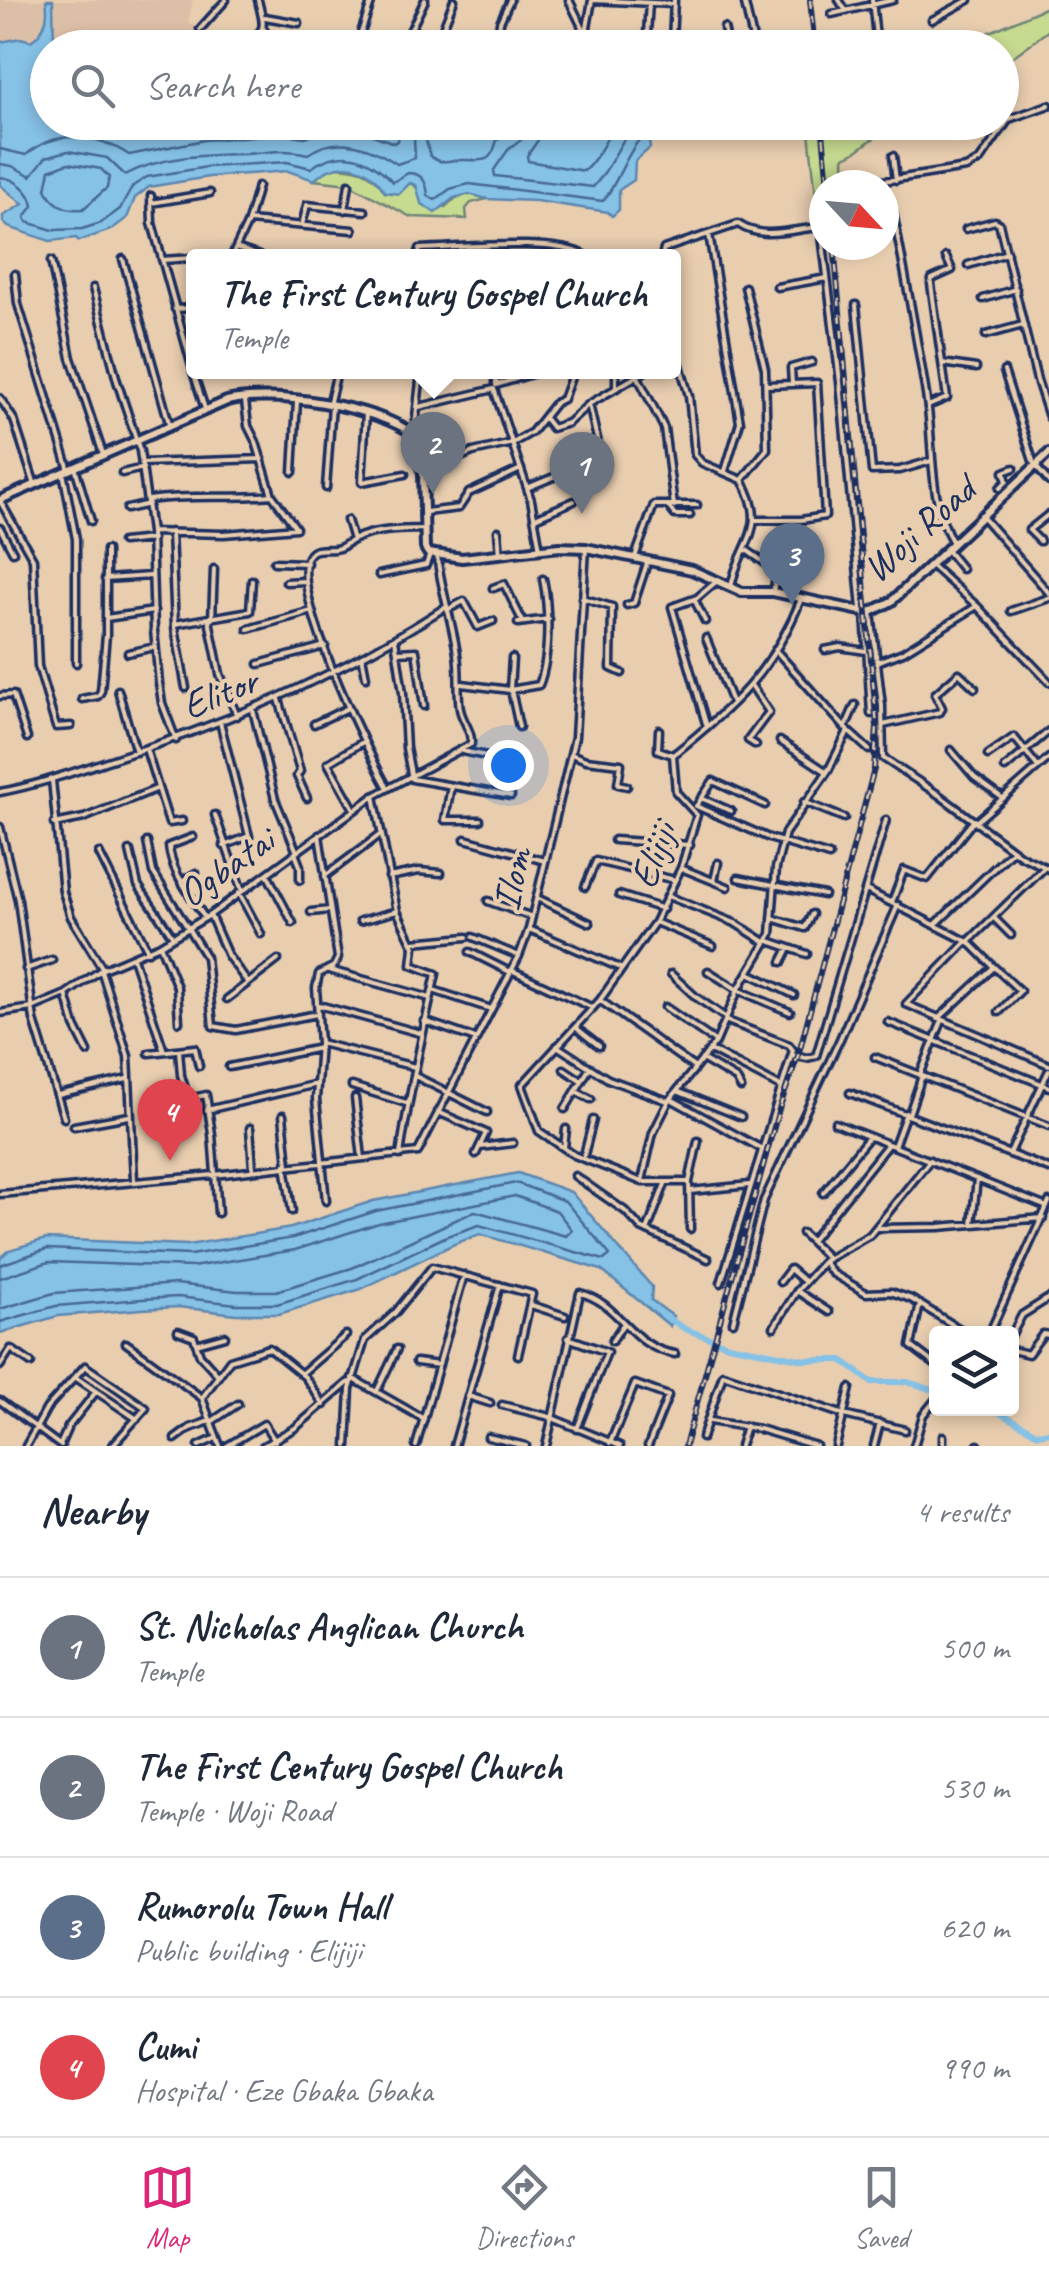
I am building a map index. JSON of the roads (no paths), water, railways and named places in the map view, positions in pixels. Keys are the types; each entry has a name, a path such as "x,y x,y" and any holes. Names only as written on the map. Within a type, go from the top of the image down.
{"main road":[{"path":"0,500 204,409 244,398 330,405 394,421 414,435 423,473 425,548 434,554"},
{"name":"Woji Road","path":"434,554 462,558 586,548 692,570 743,592 773,592 866,612 890,603 1049,453"}],"street":[{"path":"200,29 226,0"},
{"path":"258,0 265,17 259,30"},
{"path":"362,30 372,0"},
{"path":"411,30 425,0"},
{"path":"442,30 454,0"},
{"path":"499,30 510,0"},
{"path":"569,0 581,30"},
{"path":"584,30 592,0 674,2 673,30"},
{"path":"744,0 751,30"},
{"path":"839,0 846,11"},
{"path":"832,14 893,0"},
{"path":"932,20 969,0"},
{"path":"647,30 648,2"},
{"path":"872,2 875,30"},
{"path":"265,17 299,22"},
{"path":"263,26 265,30"},
{"path":"1019,116 1049,105"},
{"path":"899,179 972,166 994,140"},
{"path":"892,156 894,170"},
{"path":"345,210 349,184"},
{"path":"239,249 236,248 258,186"},
{"path":"186,347 152,223 151,200 210,193"},
{"path":"302,224 306,205 365,211"},
{"path":"248,221 353,230"},
{"path":"966,230 998,221 1049,417"},
{"path":"672,249 738,224 750,233 785,233 820,226 866,612 877,662 883,758 1013,850 1047,868 906,1002 1049,1067 1046,1086 1010,1153"},
{"path":"709,234 740,422 725,471"},
{"path":"899,245 928,406 930,462 944,526 962,569"},
{"path":"420,249 570,249"},
{"path":"968,266 1008,253"},
{"path":"928,406 947,398 931,284 932,279 952,270 946,257"},
{"path":"161,260 186,258"},
{"path":"123,260 170,424"},
{"path":"50,261 71,358 102,454"},
{"path":"15,274 18,304 69,469 91,521"},
{"path":"777,287 827,278"},
{"path":"742,480 767,449 764,366 745,287"},
{"path":"93,288 143,466 152,536 155,647 162,703 176,740"},
{"path":"982,299 1016,289"},
{"path":"856,305 872,471 888,472 930,462"},
{"path":"175,309 186,308"},
{"path":"986,335 1024,325"},
{"path":"792,384 791,368 812,362"},
{"path":"942,363 976,368"},
{"path":"1004,370 1034,464 1049,482"},
{"path":"681,373 689,396 695,455 702,463 742,480 755,520 754,533 734,567 731,588"},
{"path":"195,379 204,409"},
{"path":"326,488 330,405 336,379"},
{"path":"414,435 421,379"},
{"path":"496,379 535,518 540,550"},
{"path":"419,407 518,379"},
{"path":"423,473 474,452 512,443 536,429 565,395 571,379"},
{"path":"616,379 616,386"},
{"path":"544,418 551,428 563,425 629,379"},
{"path":"639,379 664,428 671,506 675,515 690,515"},
{"path":"755,520 825,516 818,386 766,386"},
{"path":"0,398 14,420 35,485"},
{"path":"122,542 170,532 224,534 296,528 272,495 246,422 244,398"},
{"path":"293,472 297,401"},
{"path":"527,488 568,472 595,468 598,438 589,404"},
{"path":"366,412 362,482 404,474"},
{"path":"122,472 143,466 262,460"},
{"path":"1000,488 1007,481 1004,472 1014,468"},
{"path":"69,469 76,539 76,663"},
{"path":"424,512 459,508 468,493 522,470"},
{"path":"127,509 172,497 272,495"},
{"path":"0,500 33,559 42,688 56,727 70,726"},
{"path":"535,518 574,501"},
{"path":"635,557 653,507 697,506"},
{"path":"1040,541 1030,530 1049,514"},
{"path":"981,515 1049,596 1011,611"},
{"path":"347,520 353,540"},
{"path":"0,528 13,552"},
{"path":"388,788 362,742 312,611 307,563 312,552 343,547 353,540 384,531 424,529"},
{"path":"498,531 500,555"},
{"path":"170,532 175,624 186,688"},
{"name":"Ilom","path":"400,1155 416,1153 519,956 529,929 576,733 586,548"},
{"path":"745,549 778,572 773,592"},
{"path":"82,699 100,694 106,550"},
{"path":"380,575 426,565 434,554"},
{"path":"434,554 461,684 511,690 539,685 549,619 544,579"},
{"path":"627,606 634,603 648,560"},
{"path":"274,562 307,563"},
{"path":"931,565 977,606 1049,682"},
{"path":"214,568 211,620 220,674 237,716"},
{"path":"106,579 153,576"},
{"path":"175,624 250,611 252,580"},
{"path":"286,582 306,581"},
{"path":"708,727 672,606 694,599 718,581"},
{"path":"494,588 504,584 520,622 549,619"},
{"path":"582,598 611,606 611,665 622,672"},
{"path":"694,599 705,620"},
{"path":"673,755 708,727 778,652 801,599"},
{"path":"446,609 464,601 478,627 493,621"},
{"path":"877,662 904,652 977,606"},
{"name":"Elitor","path":"0,792 52,780 176,740 253,710 334,672 446,609"},
{"path":"248,628 312,611"},
{"path":"106,618 154,612"},
{"path":"866,612 871,714"},
{"path":"706,638 732,702"},
{"path":"395,639 411,776 414,780 511,796"},
{"path":"259,664 325,646"},
{"path":"128,653 155,647"},
{"path":"825,650 840,647 866,651"},
{"path":"397,652 416,651 424,706"},
{"path":"778,652 869,750"},
{"path":"362,656 366,677"},
{"path":"512,658 511,690 520,726"},
{"path":"883,725 942,712 935,694 961,672 975,688"},
{"name":"Ogbatai","path":"0,1013 32,1008 66,994 102,970 160,945 267,874 354,809 472,742 468,722 460,712 461,684"},
{"path":"750,685 769,712 748,740 756,745"},
{"path":"118,690 136,752"},
{"path":"0,696 13,695 28,738"},
{"path":"279,699 307,798"},
{"path":"642,1182 653,1133 670,1100 716,1042 738,990 772,932 781,842 827,772 854,705"},
{"path":"314,724 348,708"},
{"path":"253,710 275,799 300,866 300,880"},
{"path":"220,722 249,836 224,846"},
{"name":"Elijiji","path":"564,1148 537,1127 522,1087 524,1078 600,1000 655,922 690,845 697,815 695,808 676,792 673,755 658,750 660,730"},
{"path":"1005,768 1049,731"},
{"path":"988,755 1012,737 1038,767"},
{"path":"780,741 827,772"},
{"path":"354,809 328,763 362,742"},
{"path":"146,749 169,823 182,821"},
{"path":"950,750 974,777 1001,797"},
{"path":"458,751 511,761"},
{"path":"571,754 620,764 618,784 627,786"},
{"path":"892,902 904,870 927,879 975,821 1049,758"},
{"path":"52,780 58,865 66,906 102,970 124,1037 134,1180"},
{"path":"764,805 713,781 695,808 781,842 829,856"},
{"path":"451,786 445,820 480,820"},
{"path":"54,824 84,818 156,789"},
{"path":"0,1194 400,1155 406,1103 436,972 413,967 414,942 397,911 374,796"},
{"path":"701,798 731,811"},
{"path":"804,802 844,818"},
{"path":"215,816 241,892 261,934"},
{"path":"792,1055 816,1056 886,820"},
{"path":"0,827 18,900 32,1008 64,1118"},
{"path":"325,876 380,834"},
{"path":"319,835 338,958 316,978 320,1045 318,1133 326,1201"},
{"path":"193,838 168,848 182,881 248,983"},
{"path":"465,839 545,861"},
{"path":"614,840 690,845"},
{"path":"147,842 153,872 206,956 214,1026 236,1030 317,1014"},
{"path":"935,925 1013,850"},
{"path":"130,851 138,885 173,937"},
{"path":"99,853 148,951"},
{"path":"586,887 596,861 675,880"},
{"path":"714,881 718,862"},
{"path":"680,868 728,886"},
{"path":"389,877 419,870 441,873"},
{"path":"182,881 196,873"},
{"path":"267,874 293,923"},
{"path":"738,878 824,895"},
{"path":"866,890 968,942 1020,992 1000,1012"},
{"path":"619,895 662,909"},
{"path":"669,896 735,923 766,941 807,954"},
{"path":"538,898 590,923"},
{"path":"488,901 532,917"},
{"path":"733,1322 764,1200 898,905"},
{"path":"311,912 330,910"},
{"path":"360,921 397,911"},
{"path":"772,918 806,928 812,914"},
{"path":"994,918 1011,934"},
{"path":"655,922 714,946"},
{"path":"529,929 620,968"},
{"path":"414,942 470,937 519,956"},
{"path":"160,945 176,987 179,1022"},
{"path":"782,962 789,948"},
{"path":"470,952 593,1008"},
{"path":"133,958 164,1051"},
{"path":"26,969 52,960"},
{"path":"227,1000 278,960"},
{"path":"812,1241 891,1146 907,1114 940,1020 994,967"},
{"path":"329,970 430,998"},
{"path":"708,971 738,990 790,1012"},
{"path":"748,973 794,994"},
{"path":"671,974 727,1020 793,1050 721,1283"},
{"path":"432,990 490,1009"},
{"path":"66,994 88,1052"},
{"path":"600,1000 695,1068"},
{"path":"318,1005 420,1033"},
{"path":"665,1007 716,1042"},
{"path":"424,1021 476,1040"},
{"path":"888,1022 1046,1086"},
{"path":"574,1027 600,1046"},
{"path":"229,1067 320,1045 414,1068"},
{"path":"557,1046 617,1083 670,1100 762,1148"},
{"path":"163,1113 188,1105 179,1049"},
{"path":"149,1053 197,1049 199,1066"},
{"path":"710,1050 781,1088"},
{"path":"875,1056 1049,1126"},
{"path":"702,1059 736,1079 742,1088"},
{"path":"564,1069 582,1080"},
{"path":"565,1109 590,1069"},
{"path":"415,1076 487,1112"},
{"path":"58,1094 128,1078"},
{"path":"207,1110 317,1084"},
{"path":"352,1086 406,1103"},
{"path":"677,1090 740,1118"},
{"path":"575,1091 591,1100"},
{"path":"850,1093 1049,1169"},
{"path":"188,1098 204,1095 212,1131 218,1213"},
{"path":"355,1098 362,1159"},
{"path":"438,1112 486,1133 476,1154"},
{"path":"74,1126 130,1116"},
{"path":"284,1116 292,1212"},
{"path":"582,1160 593,1120"},
{"path":"835,1123 1048,1204 992,1326"},
{"path":"250,1128 253,1169"},
{"path":"566,1129 564,1148 582,1160 642,1182 689,1182"},
{"path":"823,1193 869,1136"},
{"path":"690,1229 689,1182 698,1141"},
{"path":"480,1147 513,1143"},
{"path":"774,1328 805,1282 826,1260 866,1238 930,1160"},
{"path":"576,1176 647,1230 708,1259"},
{"path":"972,1224 977,1179"},
{"path":"647,1230 666,1182"},
{"path":"690,1191 750,1185"},
{"path":"876,1228 1043,1218"},
{"path":"802,1234 812,1241 832,1273 866,1293 890,1292 920,1304 956,1326"},
{"path":"346,1446 352,1378 364,1340 394,1313 430,1269 464,1274 532,1294 518,1355"},
{"path":"780,1282 790,1269 805,1282"},
{"path":"416,1446 464,1274"},
{"path":"454,1446 500,1284"},
{"path":"797,1291 828,1312"},
{"path":"546,1446 568,1338 582,1292 600,1301 651,1348 675,1354"},
{"path":"1016,1326 1022,1315 1049,1298"},
{"path":"920,1304 911,1346 929,1360"},
{"path":"531,1305 565,1316"},
{"path":"612,1341 624,1323"},
{"path":"178,1331 194,1337 200,1355 217,1374"},
{"path":"1019,1352 1028,1354 1043,1334 1049,1335"},
{"path":"302,1373 346,1335"},
{"path":"196,1344 225,1336"},
{"path":"568,1338 607,1352 576,1428"},
{"path":"126,1343 202,1398 216,1438 223,1446 264,1424 275,1441"},
{"path":"202,1398 234,1357 269,1348 302,1373 324,1405"},
{"path":"0,1366 11,1349 31,1363"},
{"path":"377,1391 397,1349"},
{"path":"416,1362 438,1365"},
{"path":"26,1446 36,1426 86,1366 146,1407 112,1446"},
{"path":"702,1438 723,1374 844,1415 906,1430"},
{"path":"75,1377 137,1418"},
{"path":"352,1378 424,1418"},
{"path":"263,1446 324,1405 352,1378"},
{"path":"610,1443 636,1384 668,1396 648,1446"},
{"path":"836,1446 850,1388"},
{"path":"0,1401 60,1446 68,1428 96,1393"},
{"path":"468,1396 490,1403"},
{"path":"175,1439 238,1404"},
{"path":"502,1405 550,1418 620,1446"},
{"path":"914,1446 918,1426 929,1410"},
{"path":"710,1420 816,1446"},
{"path":"874,1446 880,1423"},
{"path":"740,1446 746,1426"},
{"path":"943,1446 944,1436"},
{"path":"488,1437 526,1446"},
{"path":"199,1446 216,1438"}],"water":[{"path":"46,0 53,0 54,30 42,30"},
{"path":"21,38 30,41 30,140 651,140 650,148 635,161 634,180 619,190 619,210 612,216 608,212 469,194 454,198 435,213 421,203 416,185 410,183 399,194 385,192 362,170 343,166 314,180 288,171 209,177 149,187 135,198 127,218 111,230 79,241 50,241 3,222 3,216 23,204 0,185 0,42"},
{"path":"518,1173 571,1192 652,1287 651,1300 673,1316 670,1326 601,1270 480,1234 361,1289 279,1314 178,1307 142,1309 58,1316 0,1333 0,1258 9,1250 46,1239 188,1245 291,1228 373,1201"}],"waterway":[{"path":"665,1316 685,1329 728,1345 805,1360 842,1360 871,1382 908,1382 929,1389"},
{"path":"1005,1416 1038,1434 1049,1432"}],"railway":[{"path":"810,0 813,30"},
{"path":"824,140 827,170"},
{"path":"685,1446 779,1109 798,1056 874,769 877,727 835,260"}],"place":[{"name":"The First Century Gospel Church","path":"433,494"},
{"name":"St. Nicholas Anglican Church","path":"582,514"},
{"name":"Rumorolu Town Hall","path":"792,605"},
{"name":"Cumi","path":"170,1161"}]}
